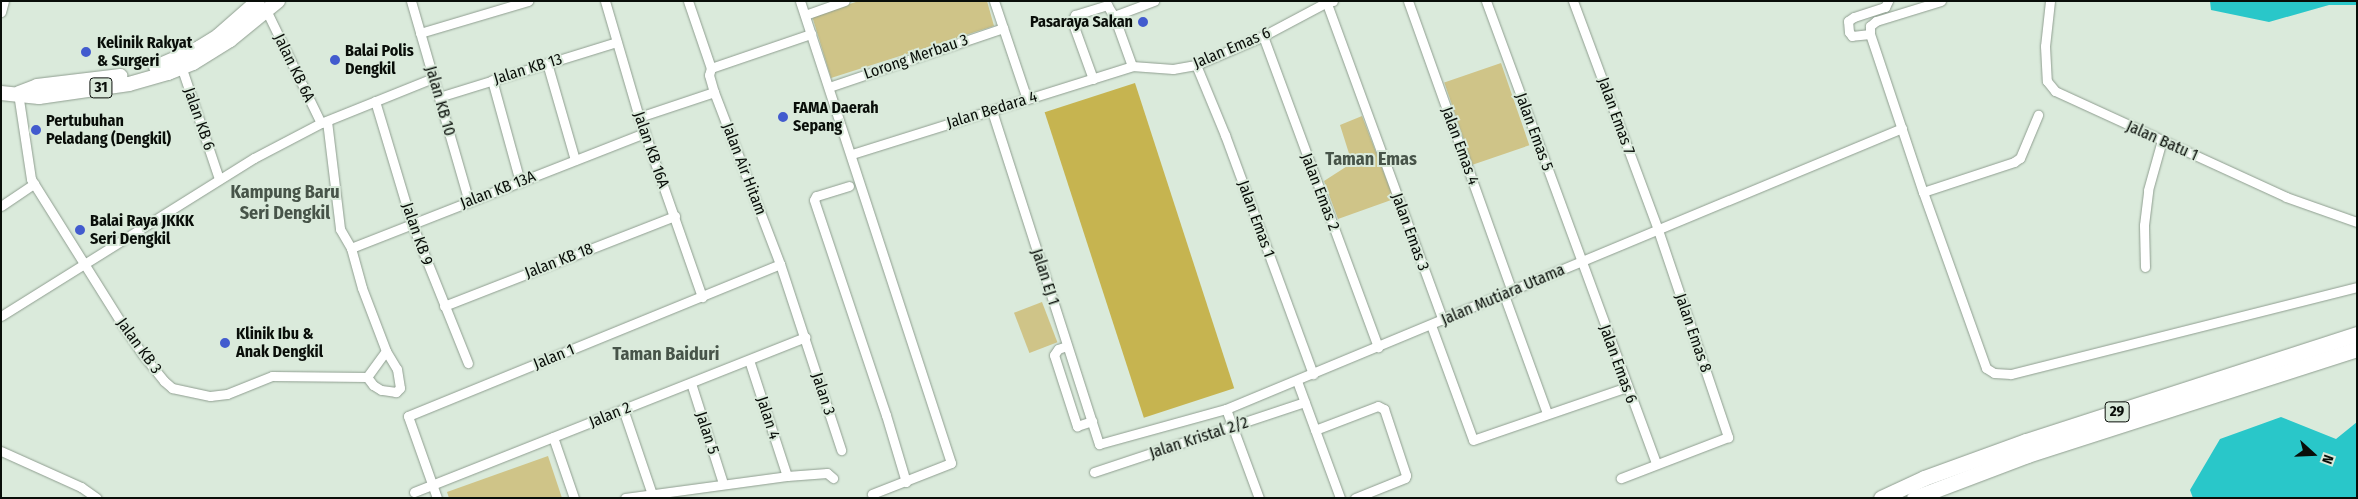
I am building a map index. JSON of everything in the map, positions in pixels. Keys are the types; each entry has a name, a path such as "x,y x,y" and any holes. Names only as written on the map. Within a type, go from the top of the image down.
{"highway":[{"name":"29","path":"1881,498 1924,478 2026,441 2357,334"},
{"name":"29","path":"1914,498 2027,455 2357,349"}],"main road":[{"name":"31","path":"1,93 18,93 37,86 127,75 164,64 179,63 263,6 278,1"}],"street":[{"path":"1,12 4,1"},
{"name":"Jalan KB 10","path":"411,1 469,202"},
{"path":"420,33 528,1"},
{"name":"Jalan KB 16A","path":"605,1 639,116 702,297"},
{"name":"Jalan Air Hitam","path":"688,1 711,68 709,74 714,92 780,264 805,337"},
{"path":"800,1 852,154 951,463 872,494"},
{"path":"805,15 845,1"},
{"path":"994,1 1027,100"},
{"name":"Jalan Emas 4","path":"1408,1 1547,413"},
{"name":"Jalan Emas 5","path":"1486,1 1581,263"},
{"name":"Jalan Emas 7","path":"1574,1 1658,230"},
{"path":"1870,34 1852,36 1849,32 1848,21 1854,17 1885,7 1888,1"},
{"path":"1941,1 1876,21 1870,26 1870,34 1923,192 1986,368 1994,373 2011,374 2357,287"},
{"name":"Jalan Batu 1","path":"2050,1 2045,46 2047,81 2055,91 2286,197 2357,222"},
{"path":"1114,16 1152,2"},
{"name":"Jalan Emas 6","path":"1132,66 1173,69 1196,65 1263,36 1328,2"},
{"name":"Jalan Emas 3","path":"1328,2 1443,320"},
{"path":"1093,79 1072,21 1075,15 1107,5 1114,16 1132,66"},
{"name":"Jalan KB 6A","path":"263,6 324,122 340,229 351,248 362,288 386,351 396,369 400,388 396,392 381,390 373,385 367,377"},
{"name":"Lorong Merbau 3","path":"829,87 1003,28"},
{"path":"711,68 811,34"},
{"name":"Jalan Emas 2","path":"1263,36 1378,347"},
{"name":"Jalan KB 13","path":"438,97 617,42"},
{"name":"Jalan KB 6","path":"179,63 219,179"},
{"path":"547,63 575,160"},
{"name":"Jalan Emas 1","path":"1196,65 1225,134 1313,374"},
{"name":"Jalan Bedara 4","path":"852,154 1132,66"},
{"path":"1,316 219,179 324,122 433,78"},
{"path":"492,80 520,182"},
{"path":"639,116 714,92"},
{"name":"Jalan KB 3","path":"18,93 31,179 83,264 143,355 172,388 210,396 227,394 272,376 367,377"},
{"name":"Jalan KB 9","path":"376,101 412,224 468,363"},
{"name":"Jalan EJ 1","path":"992,111 1099,444"},
{"path":"1923,192 2014,162 2020,158 2038,115"},
{"name":"Jalan Mutiara Utama","path":"1099,444 1226,409 1902,128"},
{"name":"Jalan KB 13A","path":"351,248 645,133"},
{"path":"2145,267 2144,225 2148,190 2162,140"},
{"path":"1,206 34,184"},
{"path":"849,186 816,196 814,200 886,415 906,482"},
{"name":"Jalan KB 18","path":"444,306 675,216"},
{"name":"Jalan Emas 8","path":"1656,464 1728,437 1658,230"},
{"name":"Jalan Emas 6","path":"1581,263 1656,464"},
{"name":"Jalan 1","path":"437,498 408,416 780,264"},
{"path":"1431,325 1473,440 1627,387"},
{"name":"Jalan 2","path":"414,492 805,337"},
{"name":"Jalan 3","path":"805,337 841,450"},
{"path":"1067,346 1058,349 1054,355 1076,426 1092,421"},
{"path":"367,377 386,351"},
{"name":"Jalan 4","path":"749,360 787,476"},
{"path":"1297,381 1340,498"},
{"name":"Jalan 5","path":"691,383 722,483"},
{"name":"Jalan Kristal 2/2","path":"1094,472 1305,402"},
{"path":"1315,430 1378,406 1384,409 1407,472 1405,478 1355,498"},
{"path":"1226,409 1259,498"},
{"path":"623,410 652,494"},
{"path":"553,437 574,498"},
{"path":"1,451 72,483 97,498"},
{"path":"1622,478 1656,464"},
{"path":"625,498 722,483 787,476 827,473 833,478"}],"shaded area":[{"path":"859,1 987,1 994,26 831,78 812,16"},
{"path":"1501,63 1529,145 1473,165 1444,83"},
{"path":"1135,83 1234,388 1144,418 1045,112"},
{"path":"1362,116 1394,199 1338,219 1324,181 1352,163 1340,125"},
{"path":"1042,302 1057,342 1029,353 1014,313"},
{"path":"548,456 562,498 449,498 447,492"}],"water":[{"path":"2210,1 2357,1 2357,5 2329,5 2269,22 2211,10"},
{"path":"2281,417 2336,439 2357,422 2357,498 2193,498 2190,490 2220,439"}],"place":[{"name":"Pasaraya Sakan","path":"1143,22"},
{"name":"Kelinik Rakyat & Surgeri","path":"86,52"},
{"name":"Balai Polis Dengkil","path":"335,60"},
{"name":"FAMA Daerah Sepang","path":"783,117"},
{"name":"Pertubuhan Peladang (Dengkil)","path":"36,130"},
{"name":"Balai Raya JKKK Seri Dengkil","path":"80,230"},
{"name":"Klinik Ibu & Anak Dengkil","path":"225,343"}],"district":[{"name":"Taman Emas","path":"1371,159"},
{"name":"Kampung Baru Seri Dengkil","path":"285,203"},
{"name":"Taman Baiduri","path":"666,354"}]}
